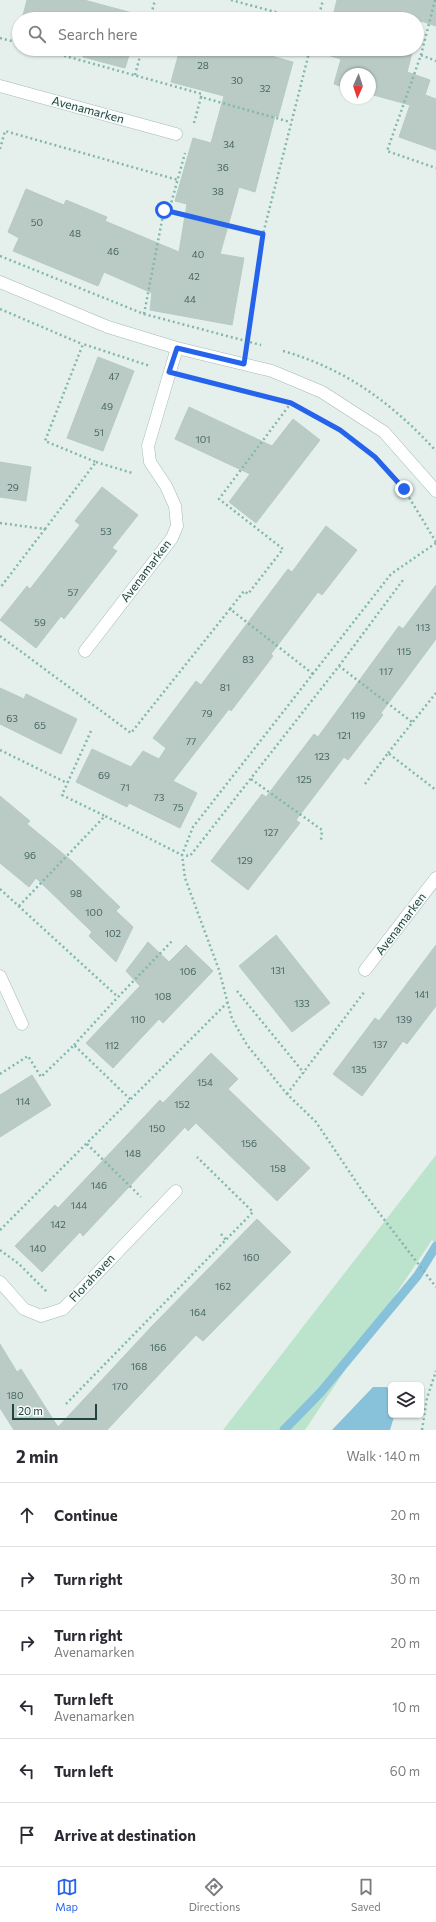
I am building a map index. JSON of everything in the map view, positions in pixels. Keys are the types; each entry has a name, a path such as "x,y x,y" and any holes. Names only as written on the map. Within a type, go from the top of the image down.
{"street":[{"name":"Avenamarken","path":"0,86 176,134"},
{"path":"0,282 108,327 177,348 272,371 322,392 384,432 436,491"},
{"name":"Avenamarken","path":"85,651 172,538 177,526 175,506 166,486 150,462 148,446 177,348"},
{"name":"Avenamarken","path":"365,970 436,878"},
{"path":"0,976 22,1024"},
{"name":"Florahaven","path":"0,1282 24,1309 41,1316 63,1309 176,1191"}],"path":[{"path":"152,12 155,0"},
{"path":"231,0 275,12"},
{"path":"320,12 323,0"},
{"path":"424,44 435,0"},
{"path":"0,38 12,41"},
{"path":"66,56 202,94 194,124"},
{"path":"135,75 140,56"},
{"path":"244,364 263,234 290,122 308,56"},
{"path":"436,61 421,56 387,151 436,168"},
{"path":"201,97 290,122"},
{"path":"0,150 5,131 178,180"},
{"path":"169,211 186,152"},
{"path":"144,314 164,210 263,234"},
{"path":"0,309 82,344 169,372 291,403 334,427"},
{"path":"82,344 45,441 96,462 138,475"},
{"path":"0,636 131,734 244,591 248,594 283,549 218,499 291,403"},
{"path":"346,434 380,462"},
{"path":"0,588 96,462"},
{"path":"399,483 436,543 391,574 194,827 182,855 185,878 219,970 232,1019 247,1045 287,1094 316,1122 363,1192 436,1287"},
{"path":"0,523 45,529"},
{"path":"91,731 62,795 182,855 190,856 339,666 403,580"},
{"path":"230,609 313,674"},
{"path":"339,666 412,722"},
{"path":"365,784 436,693"},
{"path":"0,750 67,782"},
{"path":"388,753 436,790"},
{"path":"251,779 322,830 321,840"},
{"path":"19,906 105,816"},
{"path":"0,889 118,997"},
{"path":"0,1074 28,1056 41,1076 74,1045 173,940"},
{"path":"287,1094 365,992 365,970"},
{"path":"238,991 304,1073"},
{"path":"0,1230 228,1002"},
{"path":"74,1045 131,1100"},
{"path":"87,1144 156,1211"},
{"path":"66,1404 253,1212 196,1157"},
{"path":"221,1234 226,1240"},
{"path":"0,1250 19,1264 63,1309"},
{"path":"172,1289 175,1292"},
{"path":"118,1343 122,1347"},
{"path":"422,1430 428,1398 436,1371"}],"green space":[{"path":"436,1155 436,1244 432,1240 305,1430 223,1430"}],"water":[{"path":"373,1387 387,1387 388,1418 394,1418 390,1430 332,1430"}],"building":[{"path":"27,0 84,0 129,12 24,12"},
{"path":"337,0 436,0 436,26 424,22 424,12 334,12"},
{"path":"83,56 129,56 125,68"},
{"path":"178,56 271,56 293,62 278,117 275,116 255,192 239,187 220,254 244,258 232,325 150,310 152,293 104,272 98,286 13,251 19,238 8,232 26,189 64,205 66,200 107,217 105,221 179,252 187,204 175,201 193,138 211,143 224,96 171,82"},
{"path":"331,56 411,56 407,72 430,80 425,95 436,99 436,150 399,137 410,105 376,96 376,68 340,68 340,86 334,84 341,59"},
{"path":"98,357 134,371 103,451 67,438"},
{"path":"189,407 272,446 293,419 320,440 256,523 229,502 250,474 175,439"},
{"path":"0,462 31,467 26,501 0,497"},
{"path":"102,487 138,515 112,548 117,551 64,619 61,616 36,648 0,620 27,586 30,589 80,525 75,521"},
{"path":"326,526 357,550 322,595 318,592 271,654 273,656 231,711 229,709 173,781 197,793 180,828 129,803 127,807 76,782 92,749 131,767 143,751 159,759 166,748 153,738 196,681 201,685 288,569 292,572"},
{"path":"436,585 436,639 381,713 383,715 348,760 344,757 296,820 300,823 248,890 211,861 262,794 266,797 314,734 318,737 399,626 403,629"},
{"path":"0,688 24,699 26,694 77,719 61,754 0,724"},
{"path":"0,796 30,821 27,824 73,862 120,907 116,911 133,927 116,962 89,936 92,932 36,878 29,887 0,863"},
{"path":"276,935 330,1003 292,1032 239,966"},
{"path":"148,942 169,962 186,945 213,971 163,1023 159,1019 113,1068 86,1043 140,986 126,971"},
{"path":"436,945 436,1006 407,1044 403,1041 362,1096 333,1074 375,1018 379,1021"},
{"path":"211,1053 238,1079 228,1089 310,1168 277,1201 196,1123 188,1131 185,1127 83,1236 80,1232 42,1272 15,1246 55,1205 58,1208 160,1100 163,1103"},
{"path":"32,1075 51,1105 0,1137 0,1095"},
{"path":"257,1219 291,1252 203,1341 196,1335 107,1430 14,1430 0,1408 0,1344 17,1372 21,1369 58,1427 153,1325"}],"waterway":[{"path":"284,1430 320,1393 418,1275 436,1246"}],"route":[{"path":"164,210 263,234 244,364 177,348 169,372 291,403 340,430 375,457 404,489"}]}
